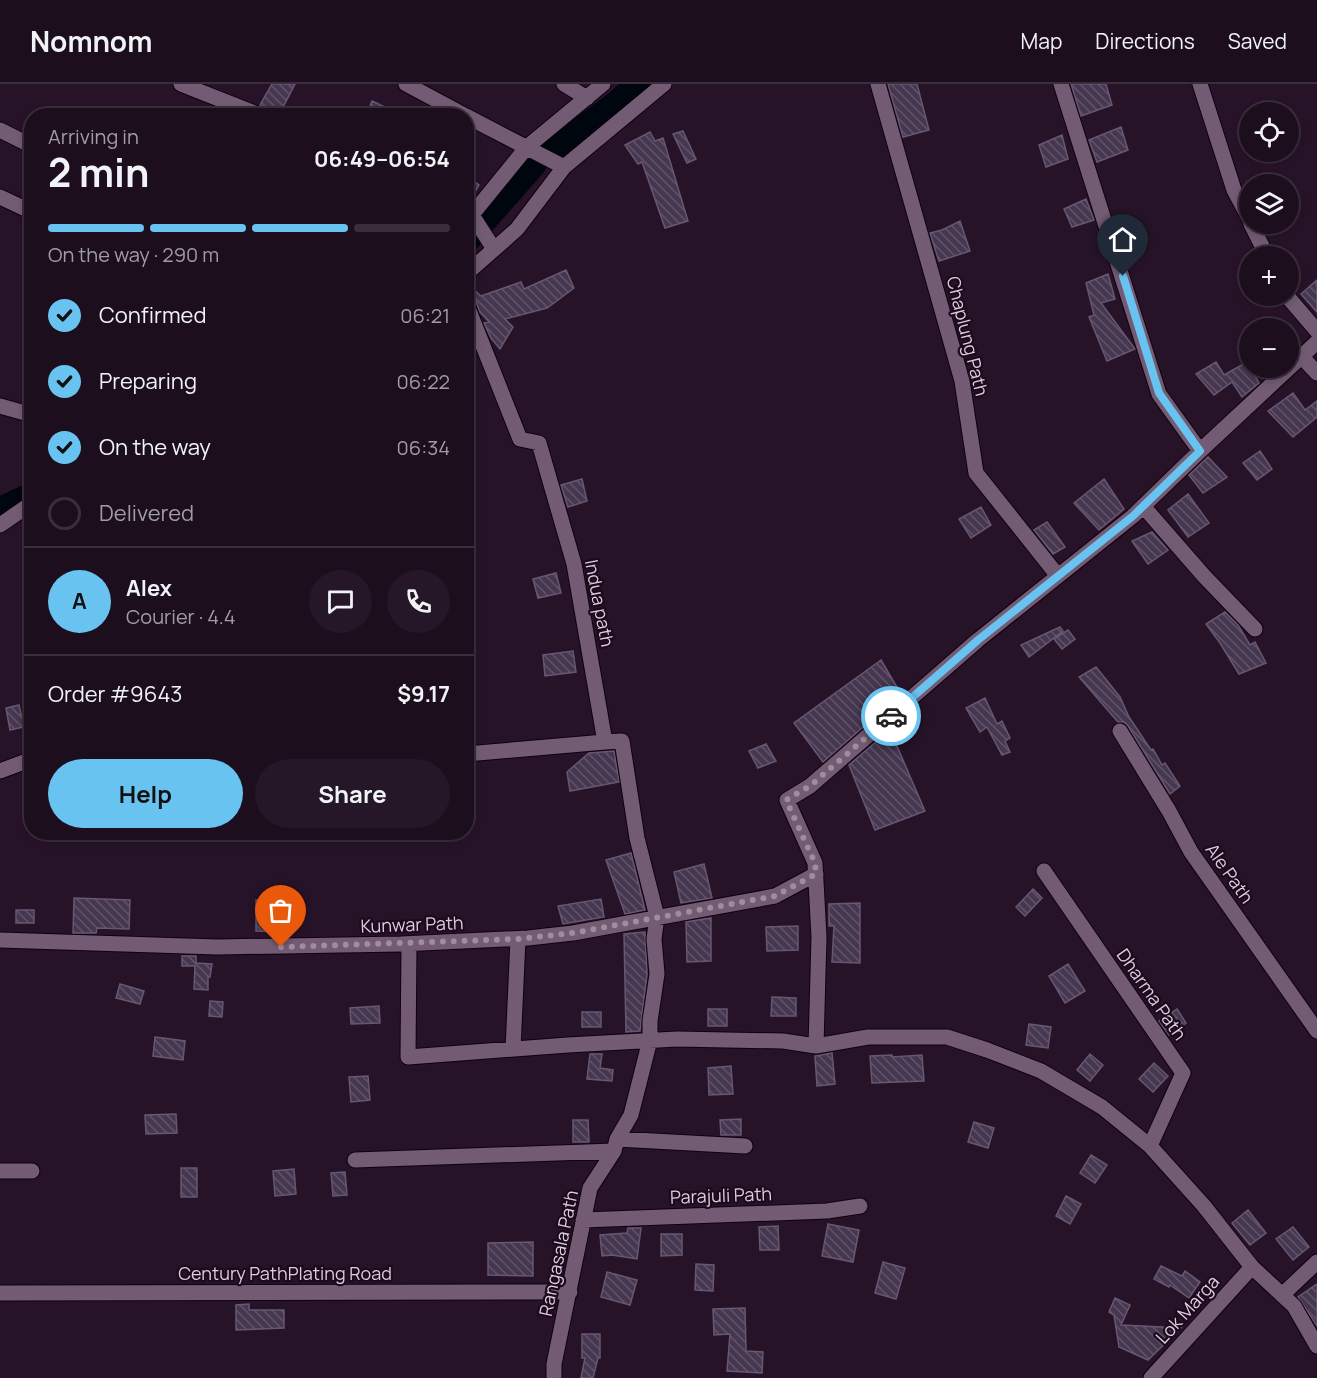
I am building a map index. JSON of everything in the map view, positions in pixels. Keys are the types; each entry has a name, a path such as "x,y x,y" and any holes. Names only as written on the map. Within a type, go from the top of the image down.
{"street":[{"path":"181,84 242,108"},
{"path":"406,84 451,108"},
{"path":"564,84 587,98"},
{"path":"474,210 527,147 603,84"},
{"path":"474,267 517,229 564,167 664,84"},
{"name":"Chaplung Path","path":"878,84 962,381 976,473 1058,576"},
{"path":"1061,84 1159,393 1200,451"},
{"path":"1200,84 1239,200"},
{"path":"474,120 564,167"},
{"path":"0,130 24,142"},
{"path":"0,197 24,208"},
{"path":"474,224 494,249"},
{"path":"1296,306 1317,331"},
{"name":"Indua path","path":"474,323 520,438 538,443 574,564 605,742"},
{"path":"816,1047 819,936 815,863 786,800 810,786 978,640 1143,506 1317,342"},
{"path":"1302,357 1317,373"},
{"path":"0,406 24,413"},
{"path":"1143,506 1204,576 1255,629"},
{"path":"0,525 24,508"},
{"name":"Ale Path","path":"1120,731 1191,852 1317,1031"},
{"path":"474,753 622,741 637,838 657,917"},
{"path":"0,771 24,762"},
{"name":"Dharma Path","path":"1044,871 1183,1073 1150,1146"},
{"name":"Kunwar Path","path":"0,940 217,947 409,944 518,939 573,933 775,896 816,874"},
{"name":"Rangasala Path","path":"554,1378 554,1364 590,1188 615,1145 626,1120 631,1115 650,1040 650,1021 657,974 654,939 657,917"},
{"path":"513,1049 518,939"},
{"path":"409,944 408,1057 650,1040 783,1041 816,1047 868,1037 947,1037 1041,1071 1102,1107 1150,1146 1204,1206 1252,1268 1294,1306 1317,1346"},
{"path":"355,1160 615,1145 745,1146"},
{"path":"0,1171 32,1171"},
{"name":"Parajuli Path","path":"583,1220 827,1210 860,1206"},
{"path":"1282,1295 1317,1262"},
{"name":"Lok Marga","path":"1151,1378 1252,1268"},
{"name":"Century PathPlating Road","path":"0,1293 570,1292"}],"building":[{"path":"272,84 295,84 283,108 266,108 260,105"},
{"path":"888,84 917,84 929,130 903,137"},
{"path":"1071,84 1106,84 1112,105 1081,116"},
{"path":"372,101 387,108 369,108"},
{"path":"1121,127 1128,150 1097,162 1089,140"},
{"path":"683,131 696,159 687,163 673,134"},
{"path":"650,132 655,141 663,138 688,221 665,228 642,162 638,164 625,145"},
{"path":"1062,135 1068,159 1046,167 1039,145"},
{"path":"474,182 479,185 474,194"},
{"path":"1086,199 1094,220 1072,227 1064,209"},
{"path":"960,221 970,251 939,261 930,233"},
{"path":"566,270 574,288 547,308 505,319 513,327 500,349 491,338 484,323 489,322 480,312 474,298 474,290 481,296 521,282 524,289"},
{"path":"1108,274 1115,299 1101,303 1135,349 1107,361 1089,317 1094,315 1086,283"},
{"path":"1317,280 1317,312 1301,294"},
{"path":"1216,362 1224,375 1239,367 1239,378 1256,378 1259,383 1242,397 1232,382 1214,395 1196,374"},
{"path":"1293,393 1305,410 1317,401 1317,417 1293,437 1268,411"},
{"path":"1260,451 1272,469 1257,480 1243,463"},
{"path":"1208,457 1227,477 1203,493 1189,475"},
{"path":"582,479 587,501 568,507 561,485"},
{"path":"1104,479 1124,509 1099,530 1074,503"},
{"path":"1188,494 1209,523 1188,537 1168,510"},
{"path":"981,507 991,525 971,538 959,519"},
{"path":"1047,522 1065,547 1053,554 1034,530"},
{"path":"1152,532 1168,550 1148,564 1132,541"},
{"path":"556,573 561,593 538,598 533,579"},
{"path":"1225,612 1238,625 1250,645 1255,642 1266,663 1239,674 1206,624"},
{"path":"1060,627 1063,631 1029,657 1021,645"},
{"path":"1068,630 1075,639 1062,649 1054,639"},
{"path":"573,651 576,672 545,676 543,655"},
{"path":"881,660 901,694 823,762 794,723"},
{"path":"1096,667 1120,697 1129,717 1151,750 1153,749 1162,765 1165,763 1180,786 1170,794 1128,726 1124,722 1118,722 1079,677"},
{"path":"985,698 997,724 1002,721 1010,738 1005,741 1010,752 1002,755 987,727 980,732 966,708"},
{"path":"19,705 21,715 24,714 24,727 10,730 6,708"},
{"path":"890,730 925,811 875,830 849,765"},
{"path":"766,744 776,761 758,768 749,751"},
{"path":"614,751 619,782 570,791 567,772 589,753"},
{"path":"631,853 645,910 625,914 606,860"},
{"path":"704,864 712,898 681,903 674,872"},
{"path":"1033,889 1042,898 1025,916 1016,907"},
{"path":"74,898 130,900 129,929 97,928 96,933 73,933"},
{"path":"601,899 604,917 563,924 558,906"},
{"path":"256,900 286,901 286,932 256,931"},
{"path":"860,903 860,963 832,962 834,926 829,926 829,904"},
{"path":"16,910 34,910 34,923 16,923"},
{"path":"711,918 711,961 687,962 686,922"},
{"path":"798,926 798,950 767,951 766,927"},
{"path":"645,932 647,974 640,1031 626,1032 624,934"},
{"path":"182,956 196,956 196,963 212,964 210,977 208,977 208,990 194,989 195,966 182,966"},
{"path":"1068,964 1085,991 1065,1003 1049,976"},
{"path":"120,984 144,991 140,1004 116,998"},
{"path":"772,997 796,998 796,1016 771,1016"},
{"path":"210,1001 223,1002 222,1017 209,1016"},
{"path":"379,1006 380,1023 351,1024 350,1008"},
{"path":"708,1009 727,1009 727,1026 708,1026"},
{"path":"1177,1009 1186,1023 1169,1035 1159,1021"},
{"path":"582,1012 601,1012 601,1027 582,1027"},
{"path":"1029,1024 1051,1027 1048,1048 1026,1045"},
{"path":"155,1037 185,1041 183,1060 153,1056"},
{"path":"832,1053 835,1084 817,1086 815,1056"},
{"path":"590,1054 602,1054 600,1068 613,1070 612,1081 587,1079"},
{"path":"1090,1054 1103,1065 1090,1081 1077,1070"},
{"path":"892,1055 892,1057 922,1055 924,1081 872,1083 870,1056"},
{"path":"1154,1063 1168,1076 1153,1092 1139,1079"},
{"path":"731,1066 733,1094 709,1095 708,1068"},
{"path":"368,1076 370,1100 351,1102 349,1077"},
{"path":"176,1114 177,1133 146,1134 145,1115"},
{"path":"741,1119 741,1135 721,1135 720,1120"},
{"path":"573,1120 588,1120 589,1142 573,1142"},
{"path":"974,1122 994,1128 988,1148 968,1142"},
{"path":"1091,1155 1107,1165 1095,1183 1080,1173"},
{"path":"181,1168 197,1168 197,1197 181,1197"},
{"path":"294,1169 296,1194 275,1196 273,1171"},
{"path":"345,1172 347,1195 333,1196 331,1173"},
{"path":"1066,1196 1081,1204 1070,1224 1056,1216"},
{"path":"1248,1210 1266,1233 1250,1245 1232,1223"},
{"path":"828,1224 859,1230 853,1262 822,1256"},
{"path":"778,1226 779,1250 760,1250 759,1227"},
{"path":"1293,1227 1309,1247 1293,1260 1276,1239"},
{"path":"628,1228 641,1228 637,1259 612,1255 602,1256 600,1235 627,1233"},
{"path":"661,1234 682,1234 682,1255 661,1256"},
{"path":"533,1242 533,1276 488,1275 488,1243"},
{"path":"883,1262 905,1268 896,1299 875,1293"},
{"path":"696,1264 714,1265 713,1291 695,1290"},
{"path":"1161,1266 1182,1276 1185,1271 1200,1282 1189,1298 1170,1285 1169,1287 1154,1279"},
{"path":"607,1272 637,1280 630,1305 601,1297"},
{"path":"1317,1284 1317,1326 1298,1297"},
{"path":"1115,1298 1130,1305 1121,1325 1181,1328 1148,1360 1119,1347 1114,1315 1109,1312"},
{"path":"249,1304 249,1310 284,1310 284,1328 236,1330 236,1305"},
{"path":"745,1308 746,1351 763,1352 762,1373 727,1371 730,1334 714,1335 713,1309"},
{"path":"582,1334 600,1334 600,1358 598,1358 593,1378 581,1378 585,1358 582,1358"}],"waterway":[{"path":"554,149 615,105 638,84"},
{"path":"474,232 534,164"},
{"path":"0,510 24,499"}],"way so far":[{"path":"281,947 528,938 573,933 775,896 816,874 815,863 786,800 810,786 891,716"}],"route":[{"path":"891,716 978,640 1133,516 1200,451 1159,393 1123,276"}]}
